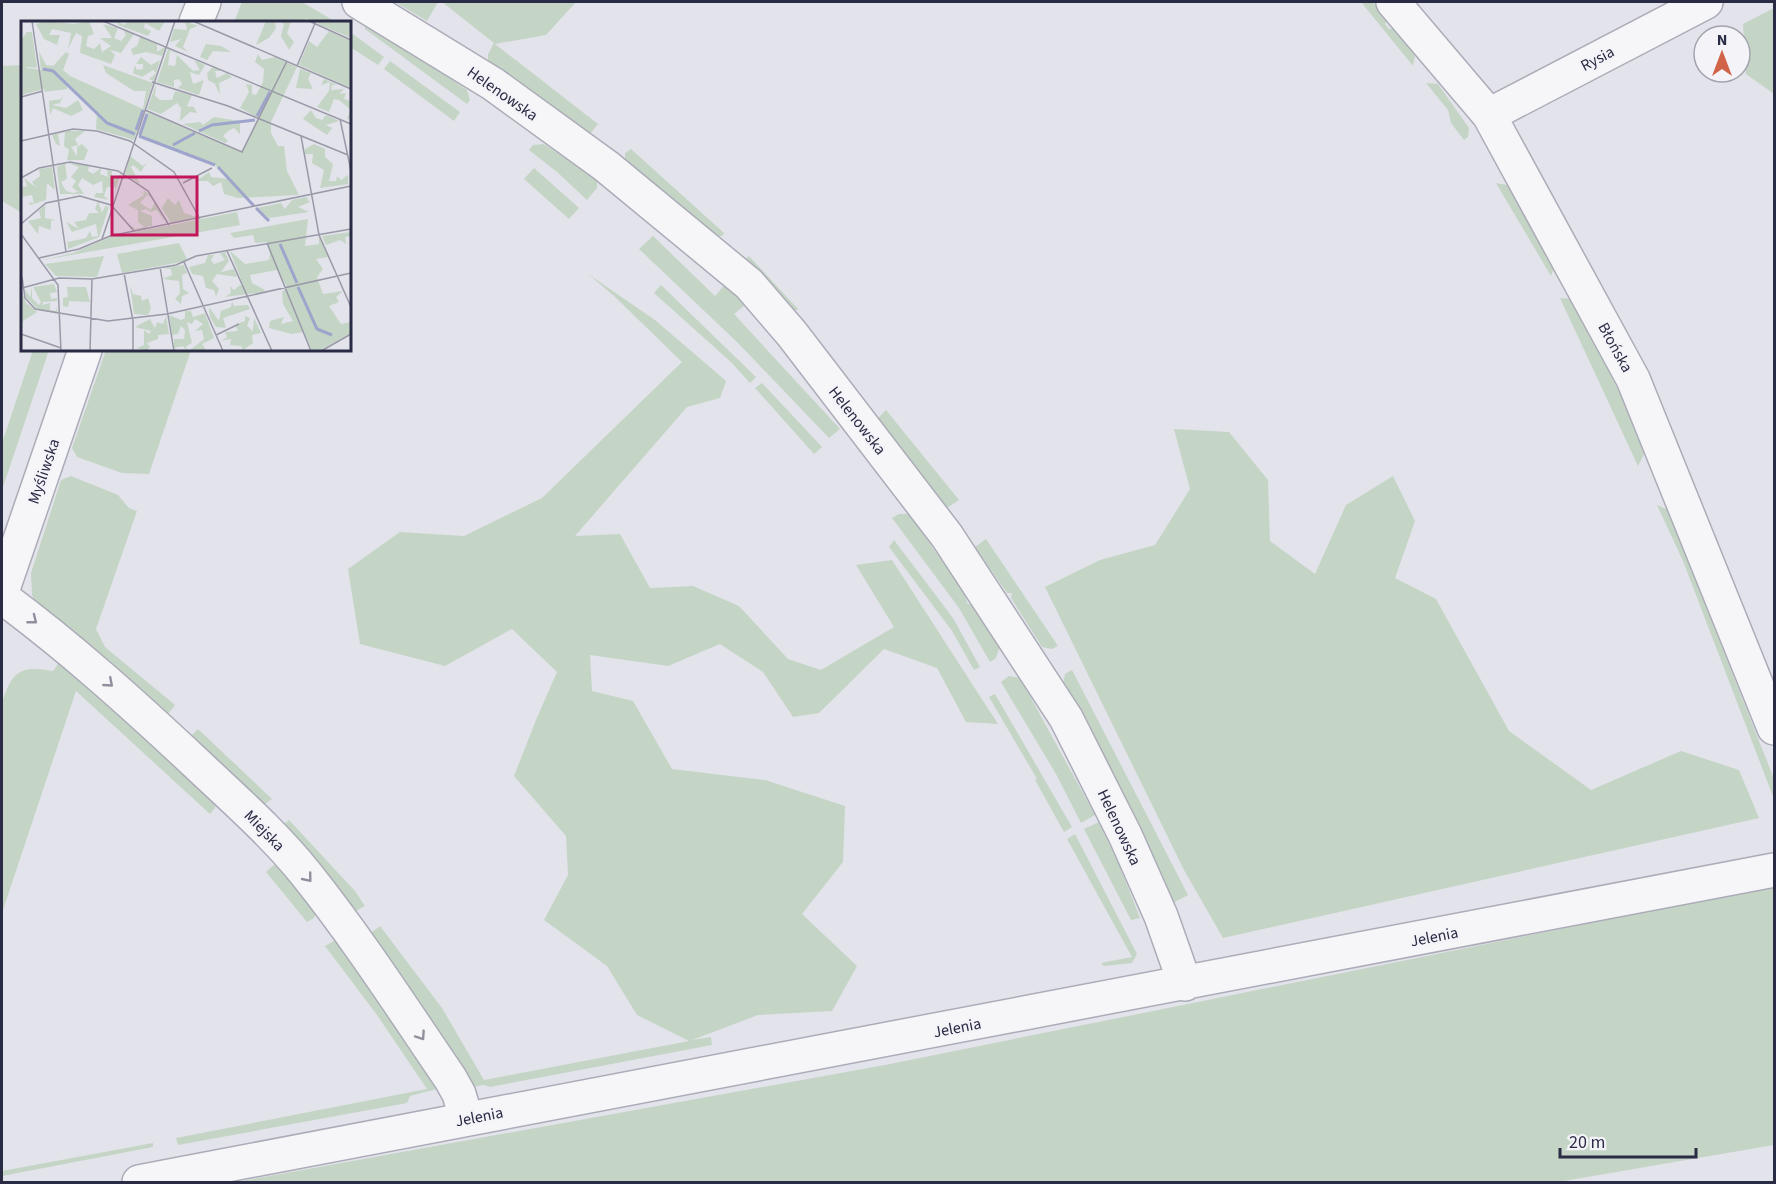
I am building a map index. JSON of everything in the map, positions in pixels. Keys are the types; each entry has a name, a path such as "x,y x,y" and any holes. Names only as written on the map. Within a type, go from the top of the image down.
{"street":[{"path":"196,21 204,2"},
{"name":"Helenowska","path":"359,2 493,84 606,166 748,284 792,334 947,536 1066,718 1125,835 1161,916 1185,984"},
{"name":"Błońska","path":"1393,2 1489,116 1633,379 1774,728"},
{"name":"Rysia","path":"1489,116 1706,2"},
{"name":"Myśliwska","path":"2,592 85,351"},
{"name":"Miejska","path":"2,597 64,645 134,705 269,832 305,873 372,963 450,1078 459,1094 466,1119"},
{"name":"Jelenia","path":"140,1182 1774,870"}],"green space":[{"path":"242,2 302,2 334,21 310,21 306,18 304,21 234,21"},
{"path":"395,2 438,2 427,21"},
{"path":"442,2 576,2 546,35 495,44 598,124 589,135 488,63 488,54 494,43"},
{"path":"1361,2 1373,2 1388,19 1385,24 1389,29 1395,28 1415,55 1413,66"},
{"path":"1774,8 1774,94 1752,78 1752,24 1743,24"},
{"path":"365,25 417,56 467,90 470,100 467,104 365,29"},
{"path":"351,33 384,57 378,65 351,48"},
{"path":"390,61 460,112 454,121 384,69"},
{"path":"21,65 21,212 2,201 2,66"},
{"path":"1426,83 1438,84 1469,128 1468,137 1464,140 1451,123 1448,110"},
{"path":"544,144 597,180 597,188 587,200 529,150 533,145"},
{"path":"631,149 724,233 722,236 711,236 625,166 625,153"},
{"path":"534,168 579,208 569,219 524,179"},
{"path":"1496,183 1507,185 1555,265 1551,276"},
{"path":"653,236 715,296 728,281 749,302 734,314 840,429 829,438 738,343 639,249"},
{"path":"749,256 798,309 790,315 741,262"},
{"path":"588,274 655,320 726,381 720,398 687,407 575,536 620,534 650,588 693,586 739,606 788,659 821,670 894,627 856,565 892,560 998,724 966,722 937,668 884,649 819,713 793,717 763,672 720,644 668,666 590,655 592,691 633,701 672,769 765,780 845,806 843,862 802,914 857,966 832,1011 758,1015 692,1040 711,1037 712,1045 490,1087 484,1085 470,1087 371,933 380,926 442,1008 484,1080 689,1041 637,1015 607,966 544,920 568,875 566,836 514,776 557,672 512,629 445,666 360,644 348,569 400,532 464,536 542,498 682,362"},
{"path":"661,285 756,377 750,383 732,363 654,293"},
{"path":"1560,298 1574,299 1623,400 1645,452 1638,466"},
{"path":"33,351 49,351 2,490 2,443"},
{"path":"106,351 191,351 149,474 122,473 77,457 72,448"},
{"path":"762,383 822,447 814,454 755,388"},
{"path":"886,410 959,500 947,508 877,419"},
{"path":"1174,429 1229,432 1268,480 1270,541 1315,574 1346,505 1393,476 1415,521 1395,578 1436,599 1509,731 1591,790 1681,751 1739,770 1759,818 1223,938 1184,870 1045,587 1100,560 1155,545 1190,489"},
{"path":"71,476 118,495 129,508 137,511 96,629 105,647 175,705 169,713 159,712 37,606 32,595 31,573 61,480"},
{"path":"1657,505 1668,510 1774,779 1774,799 1683,561"},
{"path":"899,514 909,514 966,595 967,603 973,606 1000,646 996,658 990,662 959,608 892,518"},
{"path":"986,539 1058,646 1052,649 1042,647 1011,598 1012,593 1007,593 975,547"},
{"path":"894,540 953,618 980,667 974,670 952,631 889,547"},
{"path":"61,660 217,799 215,808 210,814 76,691 2,913 2,703 10,684 19,673 33,669 53,671"},
{"path":"1072,670 1188,895 1173,903 1131,808 1063,684 1065,674"},
{"path":"1009,676 1020,678 1095,815 1081,823 1056,774 1001,682"},
{"path":"995,694 1072,827 1064,832 1035,780 1037,779 989,697"},
{"path":"198,729 272,799 265,804 257,804 188,739"},
{"path":"289,820 355,891 365,906 354,912 282,830 284,824"},
{"path":"1099,822 1140,918 1131,920 1084,829"},
{"path":"1075,834 1137,954 1132,963 1104,966 1101,963 1132,957 1067,839"},
{"path":"277,862 317,909 314,918 307,922 266,872"},
{"path":"1774,886 1774,1145 1558,1182 236,1182 885,1065"},
{"path":"334,941 340,941 436,1080 437,1089 410,1096 407,1103 178,1145 176,1138 427,1089 377,1015 325,946"},
{"path":"153,1143 153,1147 2,1176 2,1171"}]}
